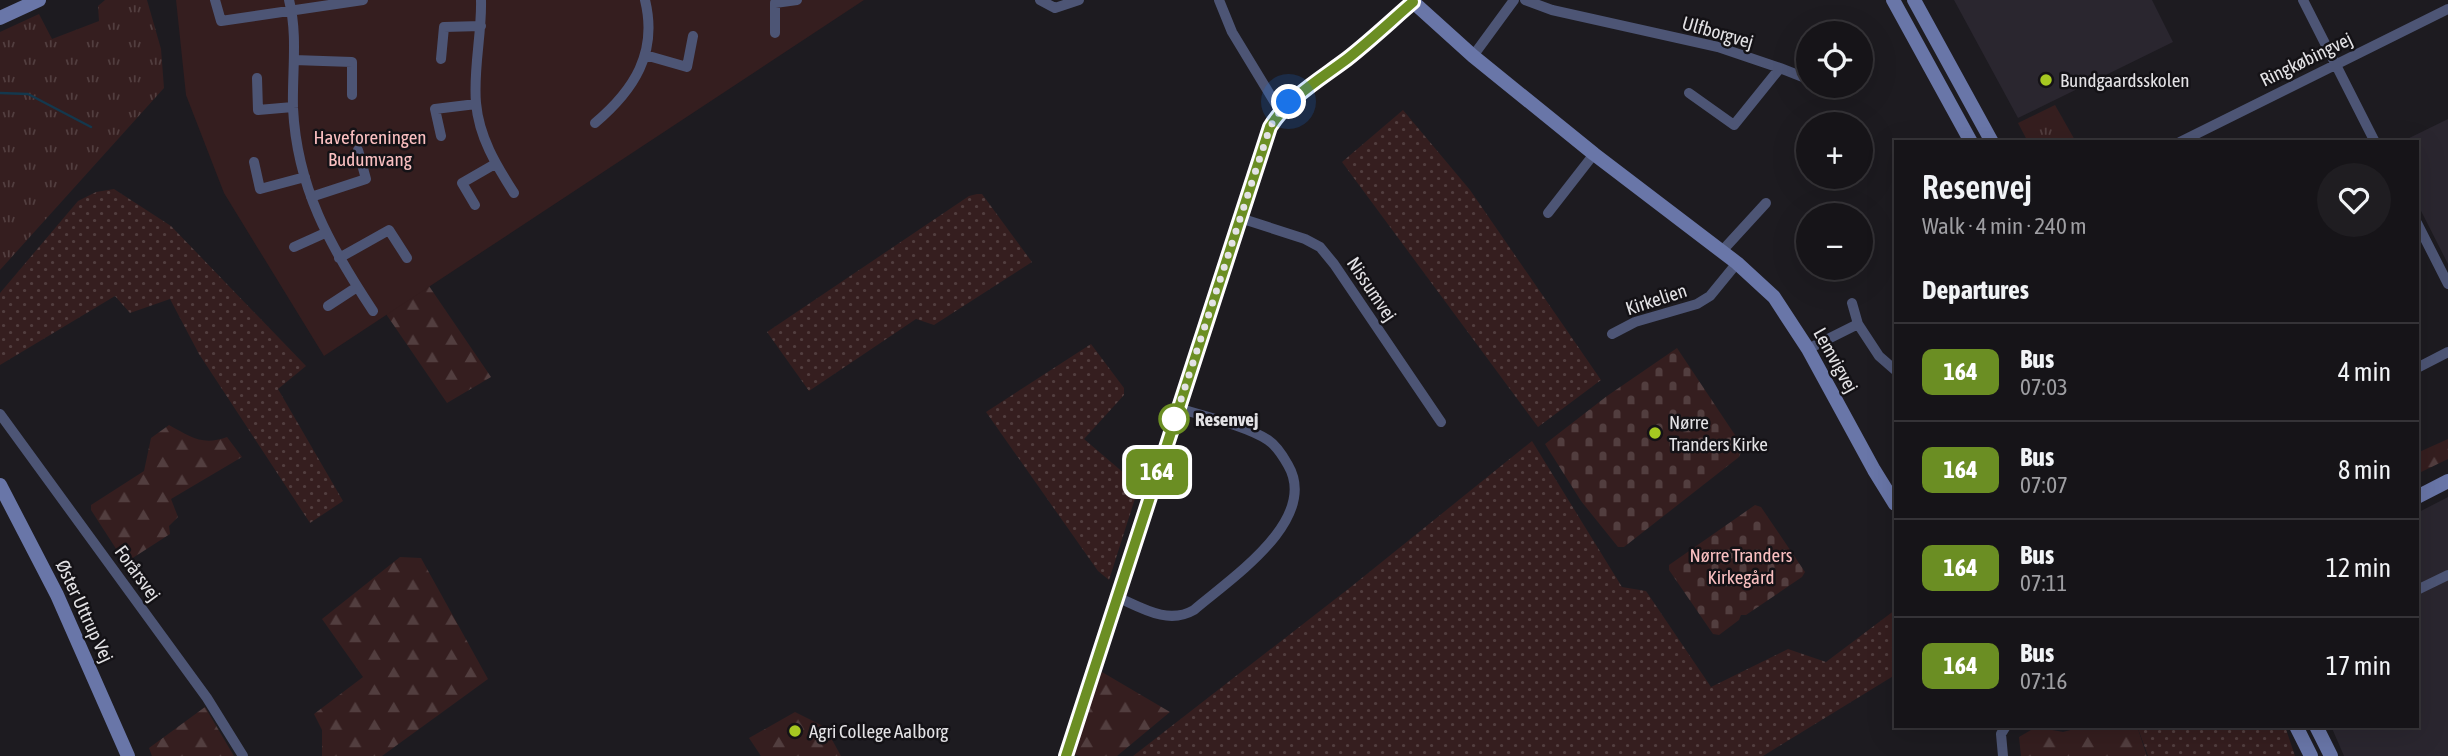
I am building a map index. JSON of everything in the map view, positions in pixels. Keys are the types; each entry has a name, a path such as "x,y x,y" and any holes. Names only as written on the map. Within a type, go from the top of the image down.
{"street":[{"path":"0,18 39,0"},
{"path":"215,0 221,21 290,5 363,0"},
{"path":"481,0 476,104 479,124 495,164 514,193"},
{"path":"595,124 624,97 645,55 650,34 645,0"},
{"path":"775,33 775,3 797,0"},
{"path":"1040,0 1055,8 1079,0"},
{"path":"1219,0 1232,32 1280,111"},
{"path":"1473,56 1514,0"},
{"name":"Ulfborgvej","path":"1525,0 1552,10 1718,47 1796,74"},
{"path":"1893,0 1970,140"},
{"path":"1914,0 1991,140"},
{"path":"2302,0 2374,140"},
{"path":"1066,756 1270,127 1280,111 1412,1"},
{"name":"Lemvigvej","path":"1412,1 1473,56 1594,154 1737,263 1774,297 1808,349 1894,502"},
{"path":"290,5 294,60 293,107 305,177 325,233 373,311"},
{"name":"Ringkøbingvej","path":"2184,140 2448,9"},
{"path":"441,59 444,27 481,26"},
{"path":"645,55 687,67 693,36"},
{"path":"294,60 352,62 352,95"},
{"path":"1689,93 1734,125 1780,68"},
{"path":"257,78 258,110 293,107"},
{"path":"441,136 435,109 476,104"},
{"path":"311,197 366,179 358,149"},
{"path":"1548,213 1594,154"},
{"path":"254,162 260,189 305,177"},
{"path":"475,205 462,183 495,164"},
{"path":"1722,251 1766,203"},
{"name":"Nissumvej","path":"1240,218 1306,239 1320,247 1441,422"},
{"path":"2419,227 2448,284"},
{"path":"339,258 389,230 407,258"},
{"path":"294,247 325,233"},
{"name":"Kirkelien","path":"1612,334 1635,322 1697,304 1710,296 1737,263"},
{"path":"328,306 357,287"},
{"path":"1852,303 1858,324 1879,356 1894,369"},
{"path":"1808,349 1858,324"},
{"path":"2419,367 2448,352"},
{"path":"1117,597 1162,616 1182,616 1194,610 1271,542 1293,508 1296,490 1292,472 1274,445 1246,431 1178,408"},
{"name":"Forårsvej","path":"0,414 207,698 243,756"},
{"path":"2419,495 2448,481"},
{"name":"Øster Uttrup Vej","path":"0,485 57,594 128,756"},
{"path":"2419,589 2448,575"},
{"path":"2003,756 2001,734 2005,728"},
{"path":"2297,728 2311,756"},
{"path":"2317,728 2331,756"}],"shaded area":[{"name":"Bundgaardsskolen","path":"1954,0 2152,0 2173,42 2018,118"},
{"path":"2448,119 2448,264 2419,207 2419,140 2405,140"},
{"path":"2448,497 2448,756 2344,756 2332,728 2419,728 2419,512"}],"green space":[{"path":"105,0 147,0 161,49 164,88 0,270 0,32 39,14 52,39 99,21 98,6"},
{"name":"Haveforeningen Budumvang","path":"176,0 864,0 324,356 224,193 186,95"},
{"path":"2055,105 2075,140 2027,140 2018,123"},
{"path":"1403,110 1470,190 1601,380 1538,427 1342,162"},
{"path":"114,189 171,226 306,366 278,389 343,501 310,523 199,354 170,299 130,313 115,296 0,365 0,293 78,201 96,192"},
{"path":"982,194 1032,262 934,325 916,319 809,391 767,332 969,196"},
{"path":"429,286 491,377 447,403 386,314"},
{"path":"1091,344 1124,388 1124,395 1084,439 1139,486 1109,580 1098,571 986,412"},
{"name":"Nørre Tranders Kirkegård","path":"1677,348 1743,447 1739,457 1624,547 1618,547 1581,501 1545,444 1607,396"},
{"path":"169,425 203,440 227,437 242,457 171,499 178,517 169,526 170,534 128,561 122,558 91,510 91,505 144,471 151,438"},
{"path":"2448,439 2448,459 2419,473 2419,452"},
{"path":"1532,441 1622,587 1646,591 1711,687 1788,649 1826,662 1894,611 1894,676 1763,756 1133,756 1352,586"},
{"name":"Nørre Tranders Kirkegård","path":"1755,505 1761,507 1805,572 1802,577 1746,615 1741,615 1739,620 1719,635 1713,634 1669,570 1669,565"},
{"path":"400,557 421,558 488,679 382,756 322,756 322,730 314,714 363,677 322,619"},
{"path":"1102,672 1170,712 1117,756 1071,754 1086,710"},
{"path":"205,707 234,756 152,756 149,748"},
{"name":"Agri College Aalborg","path":"795,712 825,727 841,756 761,756 749,738"},
{"path":"2034,728 2063,732 2078,728 2138,728 2147,756 2021,756 2019,737"},
{"path":"2138,728 2286,728 2295,756 2148,756"}],"waterway":[{"path":"0,93 28,94 91,127"}],"bus line":[{"name":"164","path":"1066,756 1270,127 1289,102 1348,58 1413,2"}],"place":[{"name":"Bundgaardsskolen","path":"2046,80"},
{"name":"Resenvej","path":"1174,419"},
{"name":"Nørre Tranders Kirke","path":"1655,433"},
{"name":"Agri College Aalborg","path":"795,731"}],"route":[{"path":"1174,419 1172,427 1270,127 1289,102"}]}
